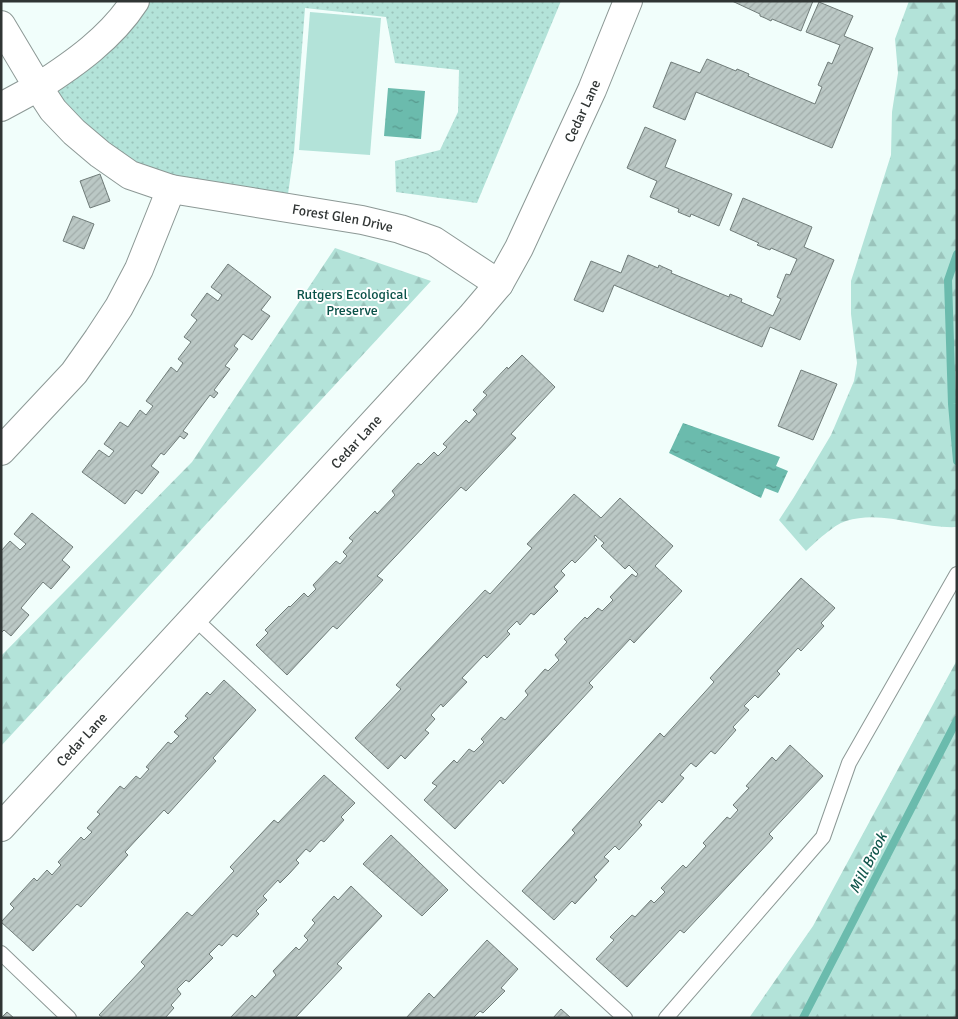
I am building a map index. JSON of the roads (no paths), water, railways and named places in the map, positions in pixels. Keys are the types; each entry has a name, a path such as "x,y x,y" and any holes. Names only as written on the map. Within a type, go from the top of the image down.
{"street":[{"path":"1,107 38,87 81,58 100,41 135,1"},
{"name":"Cedar Lane","path":"1,827 195,619 499,284 520,248 588,98 628,1"},
{"name":"Forest Glen Drive","path":"1,25 53,110 74,132 100,154 130,175 171,189 362,220 400,229 434,241 499,284"},
{"path":"1,451 74,373 98,340 119,307 139,269 171,189"}],"lane":[{"path":"666,1018 823,837 849,763 957,574"},
{"path":"195,619 475,881 625,1018"},
{"path":"1,953 69,1018"}],"water":[{"path":"388,88 425,91 421,139 384,136"},
{"path":"683,423 780,457 776,466 788,471 778,493 765,488 761,498 669,453"}],"waterway":[{"path":"957,254 948,280 952,404 957,461"},
{"name":"Mill Brook","path":"803,1018 957,720"}],"park label":[{"name":"Rutgers Ecological Preserve","path":"352,302"}]}
